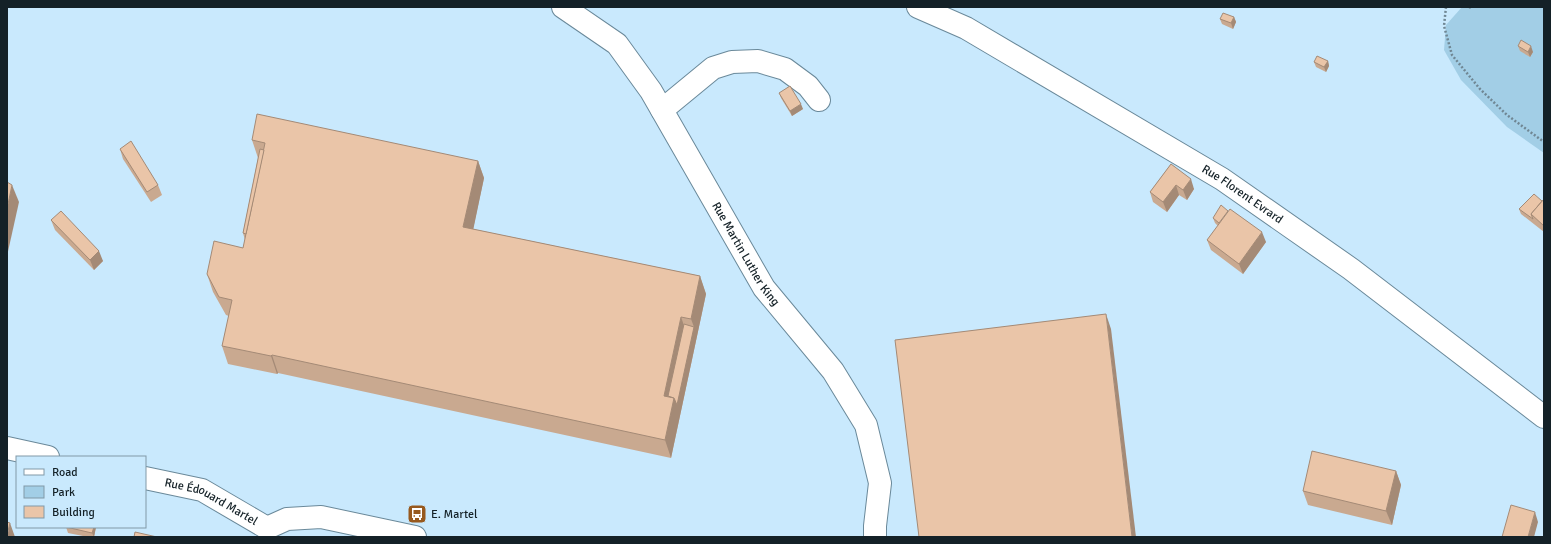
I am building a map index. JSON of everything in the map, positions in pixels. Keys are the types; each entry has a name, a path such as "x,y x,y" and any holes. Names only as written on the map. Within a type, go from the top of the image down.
{"street":[{"name":"Rue Martin Luther King","path":"563,7 617,44 651,91 764,288 833,371 866,425 880,483 872,533"},
{"name":"Rue Florent Evrard","path":"918,7 966,28 1222,179 1351,269 1544,417"},
{"path":"662,110 712,68 732,62 758,61 785,69 808,86 819,100"},
{"path":"7,448 43,456"},
{"name":"Rue Édouard Martel","path":"146,478 202,490 268,532 287,519 321,517 415,537"}],"path":[{"path":"1446,7 1444,26 1452,54 1480,89 1496,105 1507,115 1544,142"}],"green space":[{"path":"1462,7 1544,7 1544,153 1507,127 1461,80 1444,50 1446,25"}],"building":[{"path":"1223,13 1234,17 1231,23 1220,19"},
{"path":"1521,40 1531,46 1528,52 1518,46"},
{"path":"1317,56 1328,61 1324,67 1314,62"},
{"path":"790,86 801,104 790,111 779,93"},
{"path":"257,114 478,161 463,227 700,276 691,319 681,317 664,396 674,398 665,440 272,355 222,346 232,300 219,297 207,274 214,241 243,248 265,143 252,140"},
{"path":"131,141 158,185 147,192 120,149"},
{"path":"260,149 264,150 246,234 243,233"},
{"path":"1171,164 1191,179 1183,190 1176,185 1163,202 1150,192"},
{"path":"7,182 12,185 7,209"},
{"path":"1534,194 1542,201 1531,214 1533,219 1519,209"},
{"path":"1544,199 1544,226 1531,214"},
{"path":"1221,205 1228,211 1219,223 1213,218"},
{"path":"1230,209 1262,232 1239,264 1207,240"},
{"path":"61,211 99,251 90,260 51,220"},
{"path":"1106,314 1132,537 919,537 895,340"},
{"path":"684,324 694,327 677,405 674,398 668,396"},
{"path":"1312,451 1396,471 1386,511 1303,491"},
{"path":"1511,505 1535,512 1528,537 1502,537"},
{"path":"7,522 10,523 7,535"},
{"path":"70,528 94,528 92,533"},
{"path":"135,532 157,537 134,537"}],"place":[{"name":"E. Martel","path":"417,514"}]}
